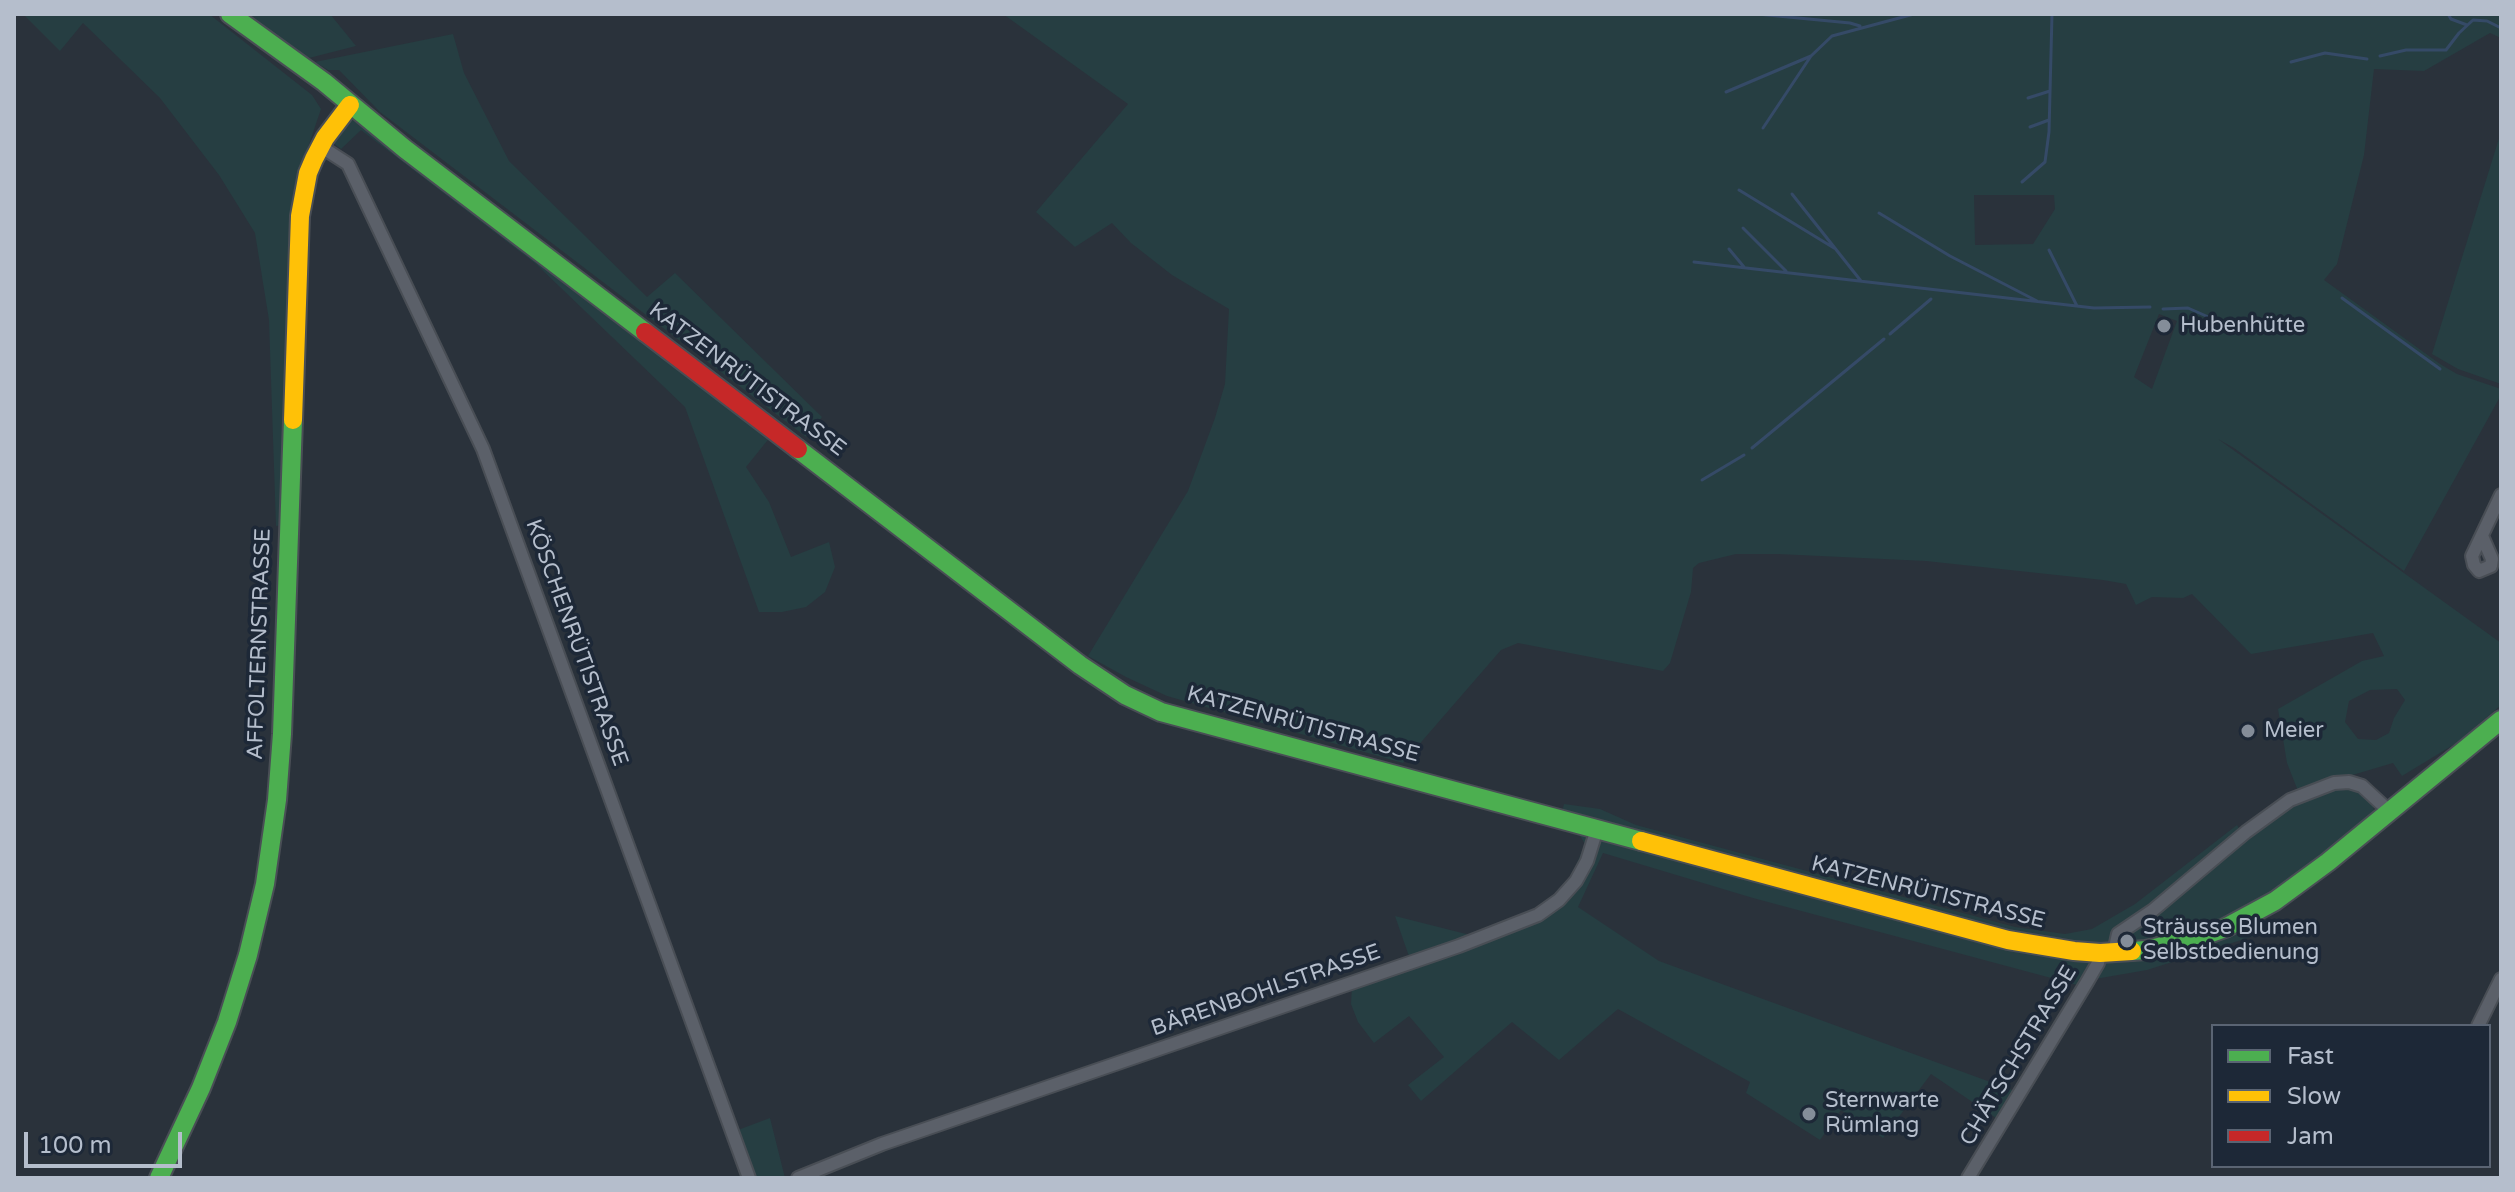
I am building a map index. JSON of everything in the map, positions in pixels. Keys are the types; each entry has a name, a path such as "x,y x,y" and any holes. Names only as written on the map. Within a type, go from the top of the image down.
{"street":[{"name":"KATZENRÜTISTRASSE","path":"230,14 324,82 1080,665 1125,695 1161,712 2008,940 2107,953 2172,945 2200,937 2248,916 2298,885 2501,720"},
{"name":"AFFOLTERNSTRASSE","path":"159,1178 201,1088 227,1022 252,941 270,856 282,734 300,216 308,173 320,146 350,105"},
{"name":"KÖSCHENRÜTISTRASSE","path":"320,146 348,164 483,449 749,1178"},
{"path":"2482,536 2501,495"},
{"name":"CHÄTSCHSTRASSE","path":"1968,1178 2118,934 2164,902 2246,832 2290,800 2334,783 2349,782 2362,786 2389,811"},
{"name":"BÄRENBOHLSTRASSE","path":"798,1178 904,1137 1459,946 1538,915 1559,900 1576,881 1587,861 1597,829"},
{"path":"2479,1024 2501,979"}],"green space":[{"path":"23,14 209,14 312,95 321,109 300,171 283,525 276,526 269,320 255,233 219,175 160,98 83,23 60,51"},
{"path":"243,14 330,14 356,46 309,58 284,46"},
{"path":"1003,14 2501,14 2501,38 2490,33 2424,71 2374,69 2364,155 2337,264 2324,280 2440,364 2457,374 2501,389 2501,395 2404,571 2218,439 2501,643 2501,705 2458,742 2402,776 2393,763 2298,791 2287,763 2278,709 2362,661 2384,656 2373,633 2251,654 2192,594 2183,598 2152,597 2136,605 2126,584 2103,580 1926,561 1778,554 1736,554 1699,563 1693,568 1691,592 1670,663 1663,671 1518,643 1501,650 1403,763 1167,696 1088,656 1188,491 1225,384 1229,309 1172,275 1131,243 1112,223 1075,247 1036,212 1128,104","holes":["1974,195 2054,195 2055,209 2033,244 1975,245","2159,314 2177,321 2152,389 2134,377","2397,689 2405,700 2389,733 2376,740 2358,739 2345,722 2349,701 2370,690"]},
{"path":"453,34 464,73 509,161 647,297 675,273 822,417 806,437 380,112 339,70 328,70 315,62"},
{"path":"348,119 367,125 771,436 746,467 769,502 791,557 829,542 835,567 825,592 806,607 782,612 759,612 685,407 536,264 361,130 341,149 333,143 333,133"},
{"path":"2501,132 2501,384 2458,369 2432,354"},
{"path":"2343,785 2357,789 2373,803 2374,813 2370,820 2252,909 2260,934 2147,970 2095,979 2081,986 1753,898 1603,853 1578,907 1659,961 2015,1091 1999,1120 1931,1074 1883,1138 1841,1110 1820,1140 1746,1093 1750,1082 1618,1009 1559,1060 1512,1022 1421,1101 1408,1085 1444,1057 1409,1016 1374,1043 1358,1022 1351,1004 1352,987 1412,965 1395,916 1470,935 1530,913 1555,895 1571,877 1585,844 1579,834 1558,827 1564,804 1600,809 1636,825 2015,927 2065,934 2092,929 2135,904 2237,825 2244,837 2285,805"},
{"path":"770,1118 785,1178 755,1178 738,1130"}],"waterway":[{"path":"1757,14 1860,26"},
{"path":"1763,128 1811,56 1832,36 1914,14"},
{"path":"2022,182 2045,162 2049,132 2052,14"},
{"path":"2448,14 2451,19 2467,25"},
{"path":"2380,56 2406,50 2446,50 2473,20 2487,21 2501,28"},
{"path":"2291,62 2325,53 2367,59"},
{"path":"1726,92 1811,56"},
{"path":"2028,98 2050,91"},
{"path":"2030,127 2049,120"},
{"path":"1739,190 1834,248"},
{"path":"1792,194 1861,281"},
{"path":"1879,213 1950,256 2037,301"},
{"path":"1743,228 1786,271"},
{"path":"1729,249 1744,267"},
{"path":"2049,250 2077,306"},
{"path":"1694,262 2094,308 2150,307"},
{"path":"2342,298 2440,369"},
{"path":"1890,334 1931,299"},
{"path":"2163,309 2188,308 2231,327"},
{"path":"1752,448 1884,339"},
{"path":"1702,480 1744,455"}],"traffic: fast":[{"path":"230,14 324,82 405,149 645,332"},
{"path":"159,1178 201,1088 227,1022 248,955 265,884 277,800 282,734 293,420"},
{"path":"798,449 1080,665 1125,695 1161,712 1641,841"},
{"path":"2132,951 2200,937 2225,928 2275,901 2328,862 2501,720"}],"traffic: slow":[{"path":"293,420 300,216 308,173 314,159 325,138 350,105"},
{"path":"1641,841 2008,940 2074,951 2132,951"}],"traffic: jam":[{"path":"645,332 798,449"}],"place":[{"name":"Hubenhütte","path":"2164,326"},
{"name":"Meier","path":"2248,731"},
{"name":"Sträusse Blumen Selbstbedienung","path":"2127,941"},
{"name":"Sternwarte Rümlang","path":"1809,1114"}]}
